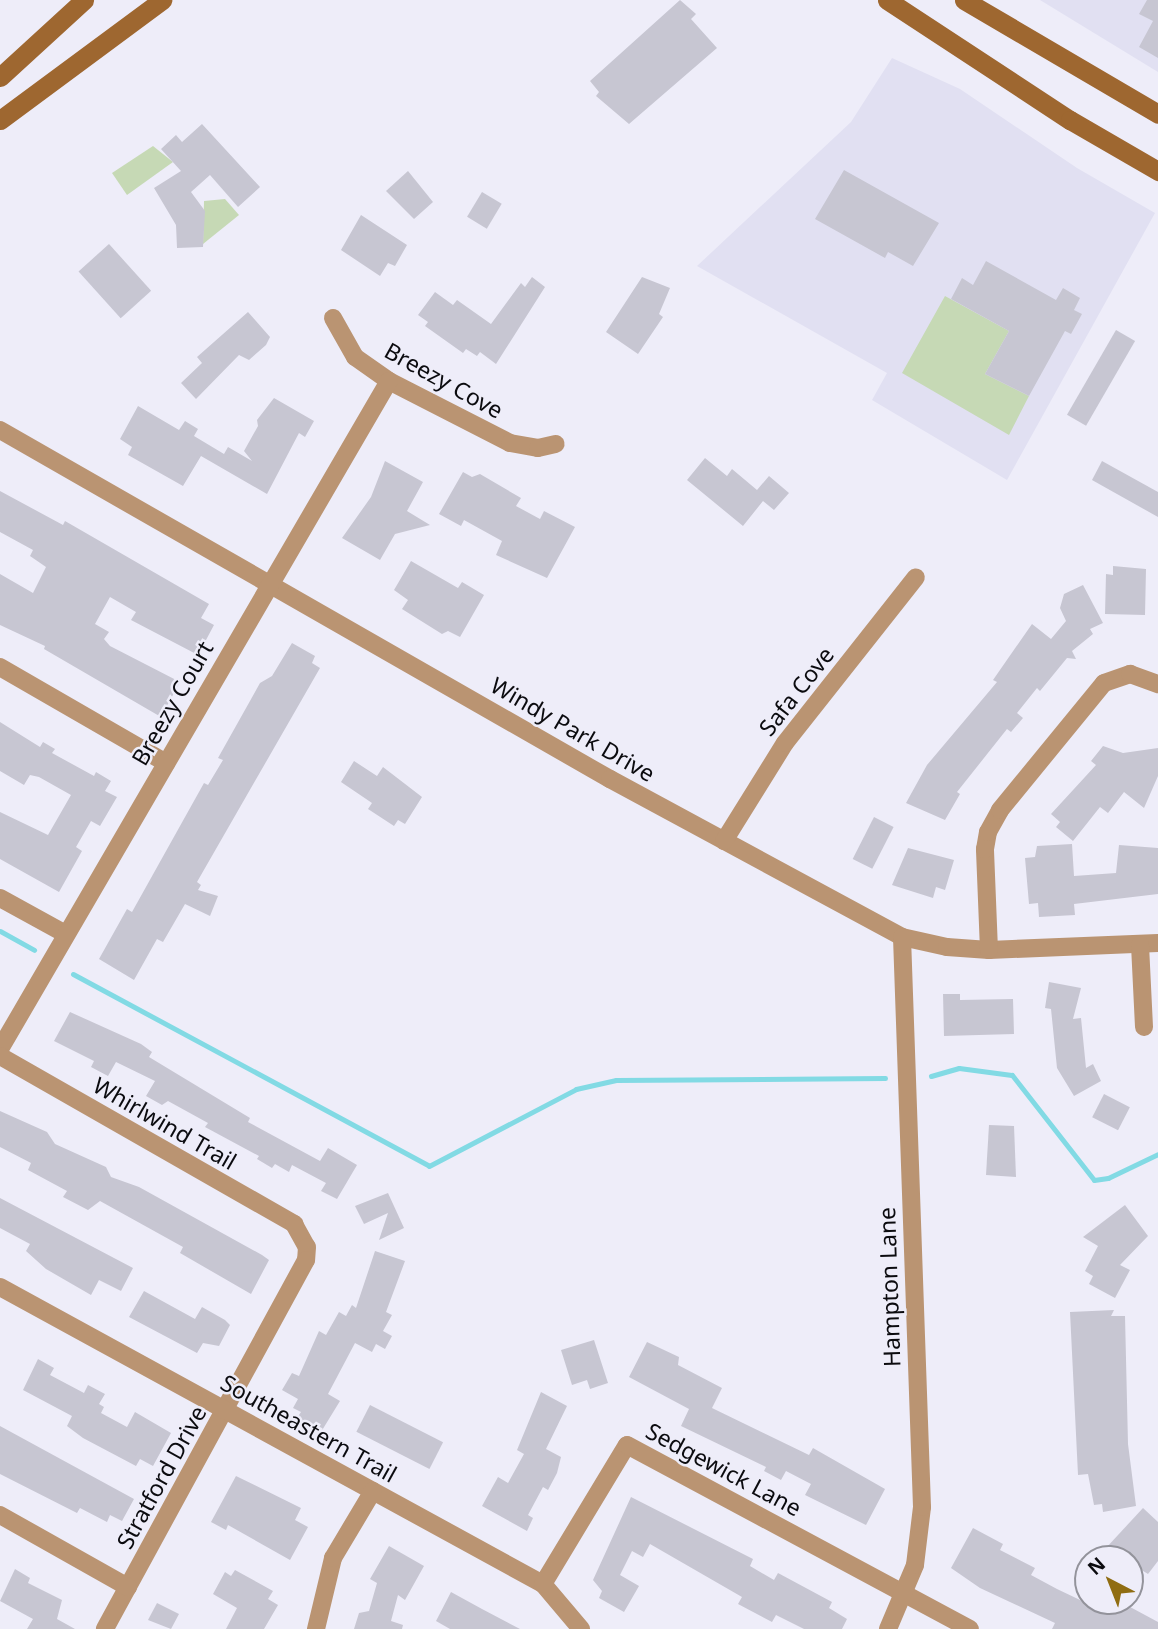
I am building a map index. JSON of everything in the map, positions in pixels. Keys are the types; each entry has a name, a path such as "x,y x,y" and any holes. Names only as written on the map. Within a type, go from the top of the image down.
{"main road":[{"path":"0,77 84,0"},
{"path":"0,120 162,0"},
{"path":"887,0 1070,120 1158,171"},
{"path":"964,0 1158,114"}],"street":[{"name":"Breezy Cove","path":"333,318 355,357 389,382 510,443 538,448 556,444"},
{"name":"Breezy Court","path":"0,1049 64,933 389,382"},
{"name":"Windy Park Drive","path":"0,430 724,841 902,937 947,947 989,950 1149,944"},
{"name":"Safa Cove","path":"724,841 785,743 916,578"},
{"path":"0,667 166,762"},
{"path":"989,950 985,849 988,832 1000,810 1104,683 1130,674 1158,684"},
{"path":"0,898 64,933"},
{"name":"Hampton Lane","path":"888,1629 906,1593 917,1555 922,1507 902,937"},
{"path":"1144,1027 1149,944"},
{"name":"Whirlwind Trail","path":"0,1056 294,1224 303,1234"},
{"name":"Stratford Drive","path":"105,1629 306,1260 303,1234"},
{"name":"Southeastern Trail","path":"0,1287 543,1584 581,1629"},
{"name":"Sedgewick Lane","path":"543,1584 627,1445 906,1593"},
{"path":"316,1629 333,1559 373,1491"},
{"path":"0,1514 128,1587"},
{"path":"906,1593 970,1629"}],"shaded area":[{"path":"1040,0 1158,0 1158,72"},
{"path":"892,58 960,89 1077,168 1155,213 1007,480 872,400 887,373 697,266 851,122"}],"green space":[{"path":"153,146 173,162 127,195 112,173"},
{"path":"225,199 239,215 203,244 204,201"},
{"path":"945,296 1009,331 985,374 1029,396 1009,435 902,373"}],"building":[{"path":"680,0 696,14 691,19 717,48 629,124 596,96 599,92 590,81"},
{"path":"1147,0 1158,0 1158,58 1139,47 1153,21 1139,14"},
{"path":"202,124 260,187 238,207 210,175 191,192 205,211 203,247 177,248 176,225 154,188 181,171 161,149 176,135 182,142"},
{"path":"844,170 939,223 913,266 888,252 885,258 815,219"},
{"path":"408,171 433,202 414,219 386,191"},
{"path":"482,192 502,204 487,229 467,217"},
{"path":"361,215 407,245 395,266 388,263 380,276 341,250"},
{"path":"109,244 151,291 121,318 79,271"},
{"path":"986,261 1056,300 1063,288 1080,298 1074,310 1082,314 1071,334 1065,331 1029,396 985,374 1009,331 951,299 962,278 973,285"},
{"path":"532,277 545,287 496,364 480,352 477,356 466,349 463,353 425,326 428,322 418,315 435,292 453,305 457,300 491,324 521,283 525,287"},
{"path":"642,277 670,288 659,314 663,317 638,354 606,332"},
{"path":"248,312 270,337 266,345 249,360 239,355 196,399 181,383 202,363 197,357"},
{"path":"1116,330 1135,341 1086,426 1067,415"},
{"path":"274,398 314,421 305,437 299,433 267,494 201,456 183,486 128,455 132,447 120,439 138,406 179,430 185,421 198,429 194,436 224,454 228,447 252,461 244,451 258,426 257,420"},
{"path":"705,458 727,476 732,469 757,490 769,476 789,493 774,510 763,501 743,526 687,480"},
{"path":"385,461 423,482 407,511 430,525 395,534 380,560 342,538 371,497"},
{"path":"1102,461 1158,492 1158,517 1092,480"},
{"path":"463,472 472,477 480,474 521,498 516,506 540,519 544,511 575,527 547,578 496,555 502,541 464,520 461,526 439,514"},
{"path":"0,491 63,525 65,521 209,604 201,618 214,625 198,655 131,620 136,612 110,597 95,624 109,632 104,639 110,646 180,682 161,717 44,649 45,646 0,625 0,574 33,593 46,567 30,556 33,550 0,532"},
{"path":"411,561 458,588 462,582 484,595 460,637 448,631 442,634 402,609 408,600 394,590"},
{"path":"1113,566 1146,569 1145,615 1105,614 1106,574 1113,575"},
{"path":"1083,585 1103,623 1090,629 1093,634 1072,651 1076,659 1067,658 1040,691 1037,688 1017,713 1023,718 1011,732 1007,729 957,792 960,794 945,820 906,803 927,765 997,682 993,680 1032,624 1051,639 1066,621 1060,608 1064,594"},
{"path":"292,643 315,656 312,663 320,668 197,882 201,885 198,890 218,896 210,916 185,904 163,942 157,939 134,980 99,959 127,909 132,912 204,783 208,785 223,760 218,758 260,683 272,676"},
{"path":"0,722 40,747 43,742 55,749 52,753 94,776 96,772 111,781 105,791 117,797 100,826 91,821 76,847 82,851 59,892 0,859 0,812 48,835 71,795 39,777 30,775 24,785 0,771"},
{"path":"1103,746 1123,753 1158,748 1158,776 1144,808 1124,792 1108,813 1100,807 1073,841 1056,827 1060,822 1051,814 1096,765 1091,761"},
{"path":"354,761 377,776 383,767 422,797 405,824 398,820 394,826 368,809 372,803 341,782"},
{"path":"874,817 894,827 872,869 853,859"},
{"path":"1072,844 1074,876 1116,873 1119,845 1158,848 1158,894 1074,904 1075,915 1039,917 1038,903 1029,904 1025,858 1035,857 1037,846"},
{"path":"908,848 954,860 945,890 936,887 933,898 892,885"},
{"path":"1049,982 1081,988 1073,1019 1081,1018 1086,1068 1093,1064 1101,1081 1074,1096 1057,1068 1051,1009 1045,1008"},
{"path":"943,994 960,994 960,1000 1013,999 1014,1034 944,1036"},
{"path":"70,1012 141,1044 152,1052 149,1057 250,1118 248,1122 320,1161 328,1148 357,1165 337,1199 321,1191 326,1183 292,1165 289,1172 275,1164 272,1168 257,1159 259,1156 205,1127 208,1123 168,1101 162,1105 146,1096 155,1081 116,1062 108,1076 91,1067 94,1061 54,1041"},
{"path":"1104,1094 1130,1107 1118,1130 1092,1117"},
{"path":"0,1111 47,1132 55,1144 106,1167 111,1177 139,1187 269,1260 251,1294 180,1253 183,1247 100,1201 88,1210 63,1197 67,1191 28,1170 31,1163 0,1147"},
{"path":"989,1125 1014,1126 1016,1177 986,1175"},
{"path":"388,1193 404,1228 379,1240 388,1213 364,1224 355,1206"},
{"path":"0,1198 133,1268 121,1291 99,1280 91,1295 46,1269 26,1251 30,1244 0,1228"},
{"path":"1125,1205 1148,1236 1120,1265 1130,1270 1115,1298 1089,1284 1093,1276 1085,1271 1098,1246 1083,1237"},
{"path":"375,1251 405,1261 386,1312 392,1315 383,1331 392,1336 385,1349 376,1344 372,1352 355,1343 328,1394 340,1401 321,1432 297,1418 301,1412 293,1408 298,1399 282,1390 292,1373 299,1376 319,1331 326,1335 339,1312 346,1316 352,1305 356,1308"},
{"path":"144,1291 195,1319 202,1307 225,1320 230,1325 219,1346 203,1343 197,1353 129,1317"},
{"path":"1114,1310 1111,1316 1125,1316 1128,1444 1136,1506 1103,1512 1102,1504 1094,1505 1088,1474 1078,1475 1070,1312"},
{"path":"594,1340 608,1383 590,1389 587,1380 572,1385 561,1350"},
{"path":"647,1342 679,1357 678,1365 722,1388 712,1408 809,1455 813,1448 885,1489 866,1525 805,1495 811,1484 786,1471 781,1480 764,1471 766,1467 681,1426 689,1409 629,1377"},
{"path":"38,1359 54,1368 50,1375 84,1393 88,1385 105,1394 99,1404 104,1407 101,1413 127,1427 135,1412 171,1433 153,1466 140,1459 136,1466 83,1438 67,1426 72,1416 23,1390"},
{"path":"541,1392 567,1406 546,1449 561,1457 557,1473 548,1490 543,1487 528,1515 533,1518 527,1531 482,1506 498,1477 508,1483 524,1454 517,1450"},
{"path":"370,1405 443,1442 429,1469 356,1432"},
{"path":"0,1426 134,1499 122,1521 110,1515 107,1522 80,1508 77,1513 0,1474"},
{"path":"236,1476 301,1508 295,1520 308,1527 290,1560 228,1525 226,1530 211,1522"},
{"path":"631,1497 753,1559 750,1566 774,1580 778,1573 832,1602 829,1608 847,1619 842,1629 804,1629 776,1615 772,1622 738,1604 742,1597 650,1544 643,1557 632,1551 620,1575 639,1586 624,1612 599,1598 602,1591 593,1580"},
{"path":"1143,1508 1158,1522 1158,1561 1148,1574 1144,1572 1144,1545 1109,1545"},
{"path":"973,1528 1003,1544 1000,1550 1035,1568 1031,1575 1074,1597 1074,1615 1144,1614 1158,1622 1158,1629 1052,1629 1055,1623 980,1588 951,1568"},
{"path":"389,1546 424,1566 405,1600 398,1595 391,1621 403,1625 402,1629 354,1629 359,1613 369,1611 377,1583 370,1579"},
{"path":"15,1569 30,1578 28,1583 62,1600 57,1619 75,1629 27,1629 33,1619 0,1601"},
{"path":"235,1570 273,1591 268,1599 278,1605 264,1629 226,1629 237,1608 213,1594 225,1572 231,1576"},
{"path":"451,1592 520,1629 450,1629 436,1621"},
{"path":"157,1603 179,1614 171,1629 148,1620"}],"waterway":[{"path":"0,931 34,950"},
{"path":"73,974 429,1166 576,1089 616,1080 885,1078"},
{"path":"931,1076 959,1068 1012,1075 1094,1180 1108,1178 1158,1154"}]}
